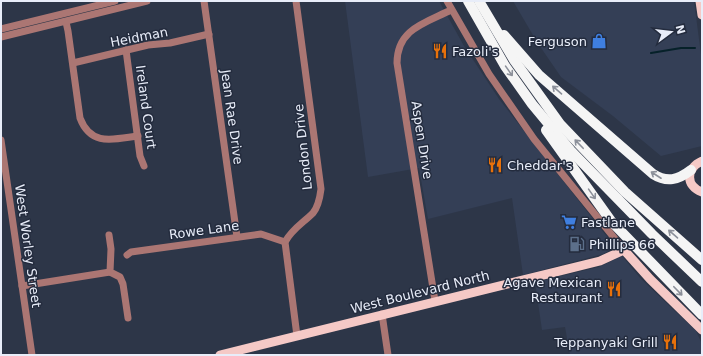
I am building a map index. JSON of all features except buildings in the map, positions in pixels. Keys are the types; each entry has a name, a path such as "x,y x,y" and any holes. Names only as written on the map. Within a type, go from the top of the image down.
{"highway":[{"path":"468,1 505,66 532,104 571,151 652,234 702,282"},
{"path":"479,1 514,60 560,124 625,192 702,260"},
{"path":"490,19 539,74 653,174 660,178 678,179 691,170"},
{"path":"532,104 537,118 611,221 702,315"}],"main road":[{"path":"700,1 702,15"},
{"path":"701,192 692,185 690,176 693,166 702,161"},
{"path":"624,250 650,280 702,330"},
{"name":"West Boulevard North","path":"220,355 600,261 624,250"}],"street":[{"path":"1,29 115,1"},
{"path":"1,38 147,1"},
{"name":"Jean Rae Drive","path":"204,1 237,237"},
{"name":"London Drive","path":"285,242 294,229 314,212 322,189 296,1"},
{"path":"447,1 489,74 534,139 624,250"},
{"name":"Aspen Drive","path":"435,301 397,63 397,52 400,44 410,31 451,10"},
{"path":"66,22 80,118 87,131 103,140 138,136"},
{"name":"Heidman","path":"73,63 148,45 170,43 209,34"},
{"name":"Ireland Court","path":"126,50 140,156 144,166"},
{"name":"West Worley Street","path":"1,140 32,355"},
{"name":"Rowe Lane","path":"127,255 131,252 261,234 285,242"},
{"path":"109,235 111,248 110,272"},
{"path":"285,242 297,336"},
{"path":"22,286 110,272 120,278 123,284 128,318"},
{"path":"382,314 388,355"}],"shaded area":[{"path":"345,1 439,1 464,46 499,99 615,247 603,254 523,275 512,198 428,219 419,168 368,177"},
{"path":"513,1 694,1 702,62 702,146 661,156 613,116 561,77 537,42"},
{"path":"622,256 641,279 696,331 702,344 702,355 570,355 565,327 542,330 535,282 599,267"}],"waterway":[{"path":"651,53 681,48 695,48"}],"place":[{"name":"Ferguson","path":"599,41"},
{"name":"Fazoli's","path":"440,51"},
{"name":"Cheddar's","path":"495,165"},
{"name":"Fastlane","path":"569,222"},
{"name":"Phillips 66","path":"577,244"},
{"name":"Agave Mexican Restaurant","path":"614,289"},
{"name":"Teppanyaki Grill","path":"670,342"}]}
